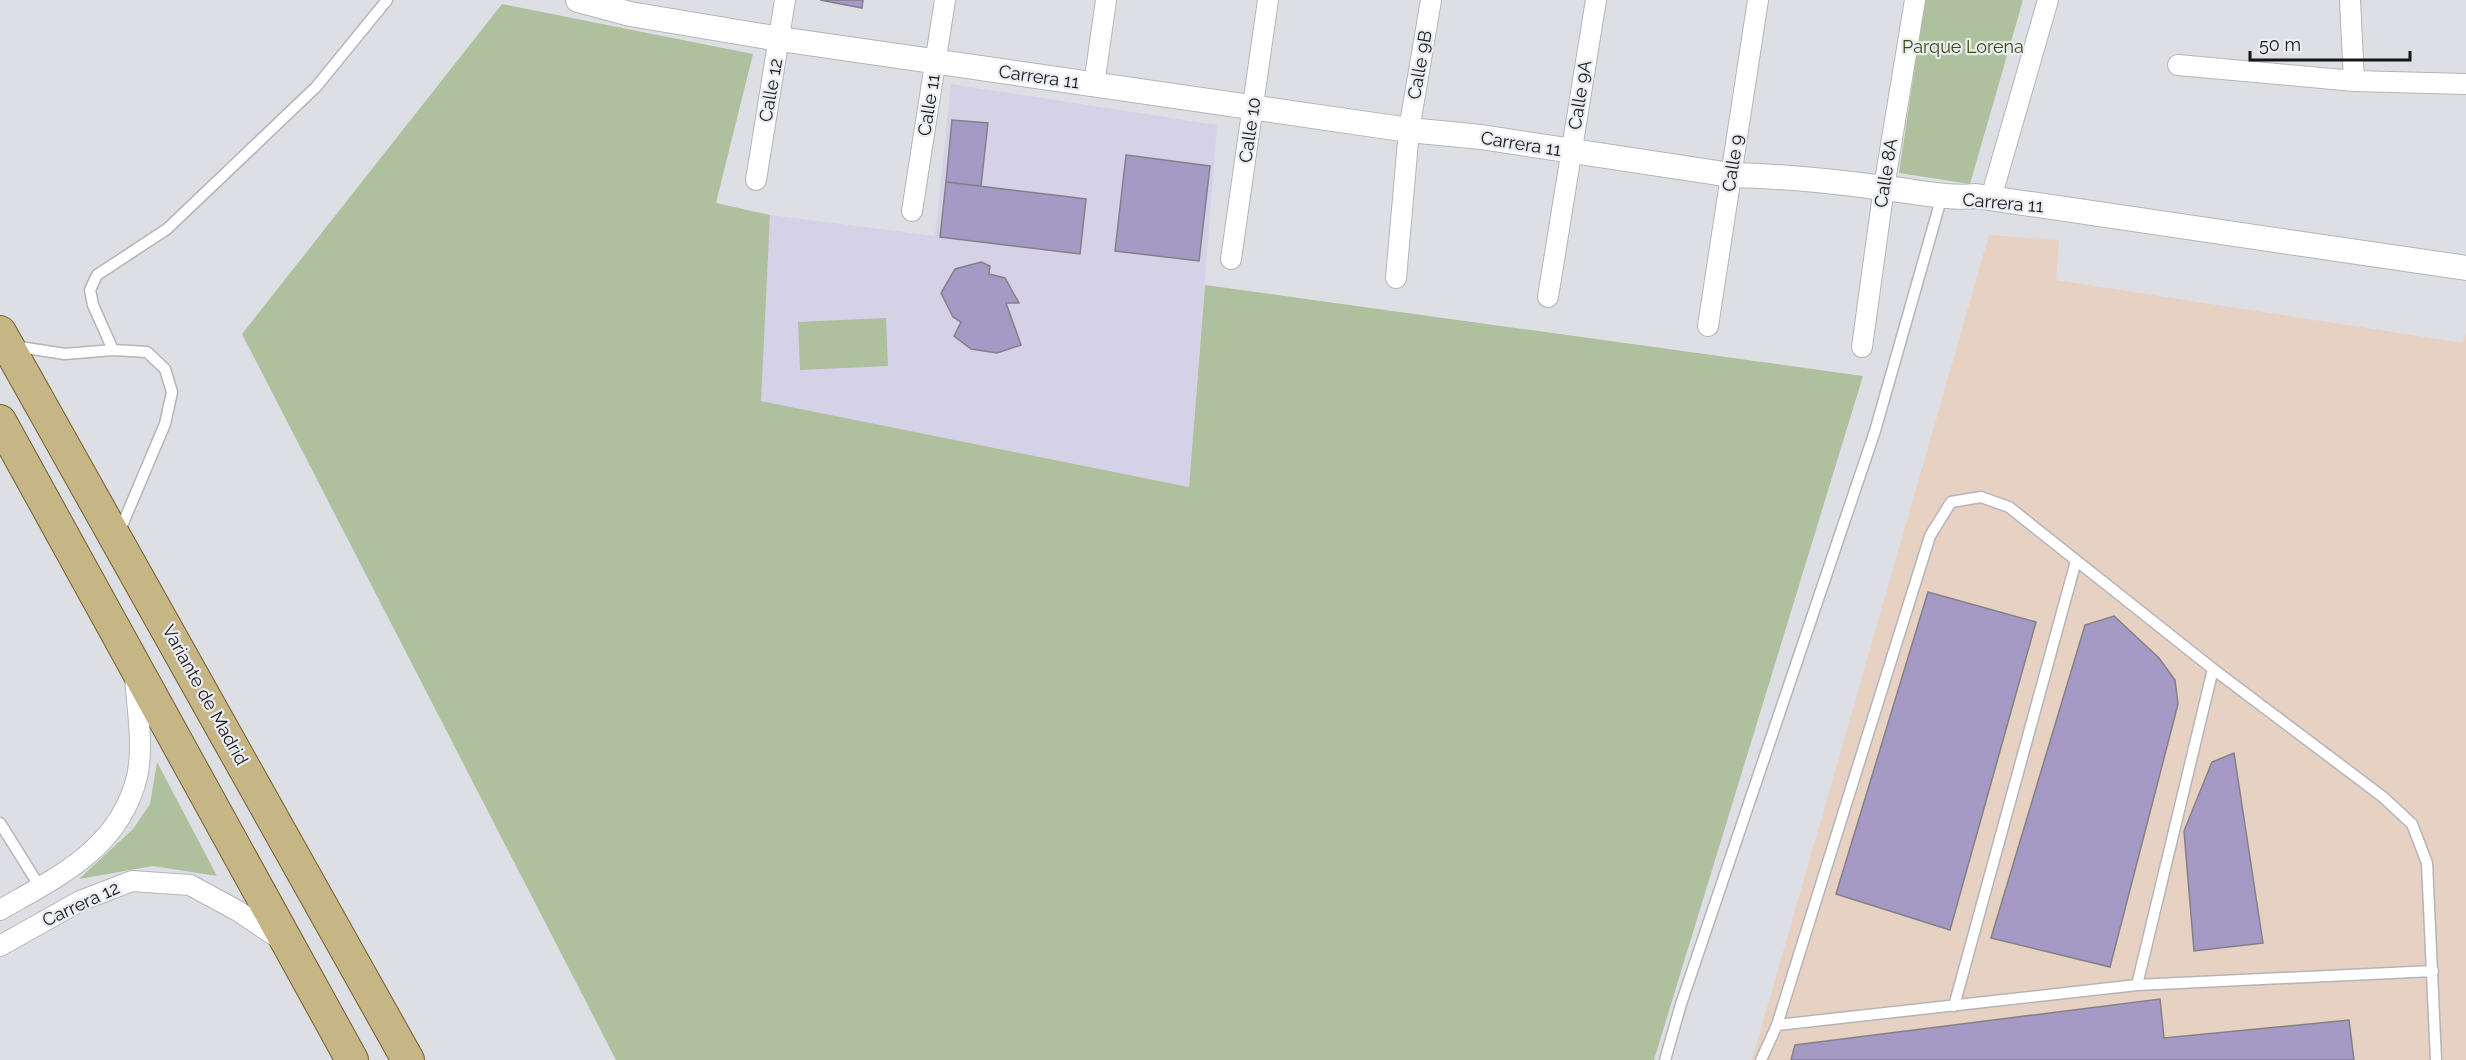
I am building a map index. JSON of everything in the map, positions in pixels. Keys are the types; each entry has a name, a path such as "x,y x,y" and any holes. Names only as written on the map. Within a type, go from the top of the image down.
{"main road":[{"name":"Variante de Madrid","path":"3,338 408,1060"},
{"path":"0,422 293,949 352,1060"}],"street":[{"name":"Carrera 11","path":"578,0 630,14 780,39 1409,130 1481,137 1731,175 1766,176 1942,196 1991,198 2466,268"},
{"name":"Calle 12","path":"756,180 785,0"},
{"name":"Calle 11","path":"912,211 945,0"},
{"path":"1094,85 1106,0"},
{"name":"Calle 10","path":"1232,259 1269,0"},
{"name":"Calle 9B","path":"1396,278 1409,130 1431,0"},
{"name":"Calle 9A","path":"1548,297 1596,0"},
{"name":"Calle 9","path":"1708,326 1758,0"},
{"name":"Calle 8A","path":"1862,347 1884,188 1915,0"},
{"path":"1991,198 2048,0"},
{"path":"2350,0 2354,81"},
{"path":"2178,65 2354,81 2466,84"},
{"name":"Carrera 12","path":"0,910 40,887 105,841 127,804 137,776 140,745 135,665"},
{"name":"Carrera 12","path":"0,946 80,901 132,881 190,885 238,911 293,949"}],"lane":[{"path":"113,350 93,305 90,290 97,275 167,229 316,87 387,0"},
{"path":"1665,1060 1684,993 1875,431 1942,196"},
{"path":"3,338 65,354 113,350 147,352 165,369 172,392 165,424 117,538"},
{"path":"1761,1060 1777,1026 1930,536 1951,502 1981,497 2008,507 2213,669 2383,797 2412,824 2427,863 2436,1060"},
{"path":"1954,1006 2076,561"},
{"path":"2137,985 2213,669"},
{"path":"0,823 40,887"},
{"path":"1777,1026 2137,985 2433,971"}],"shaded area":[{"path":"951,84 1217,125 1189,487 760,401 770,215 935,236"},
{"path":"1989,235 2059,240 2056,280 2463,343 2466,332 2466,1060 1752,1060"}],"green space":[{"name":"Parque Lorena","path":"1925,0 2023,0 1970,184 1899,173"},
{"path":"502,4 753,54 716,203 770,215 761,401 1189,487 1205,285 1863,376 1654,1060 616,1060 242,334"},
{"path":"886,318 888,366 800,370 798,322"},
{"path":"157,762 217,876 153,866 79,879 133,829 150,804"}],"building":[{"path":"820,0 863,0 862,8"},
{"path":"952,120 988,123 981,186 946,182"},
{"path":"1126,155 1210,166 1199,261 1115,251"},
{"path":"946,182 1086,199 1080,254 940,237"},
{"path":"981,262 990,266 989,274 1005,278 1019,303 1006,303 1021,345 997,353 971,349 954,336 961,322 953,317 941,293 955,269"},
{"path":"1928,592 2036,622 1950,930 1836,894"},
{"path":"2114,616 2159,658 2175,680 2178,704 2110,967 1991,938 2085,625"},
{"path":"2234,753 2263,943 2194,951 2184,831 2212,762"},
{"path":"2160,999 2164,1038 2349,1020 2354,1060 1791,1060 1795,1045"}]}
